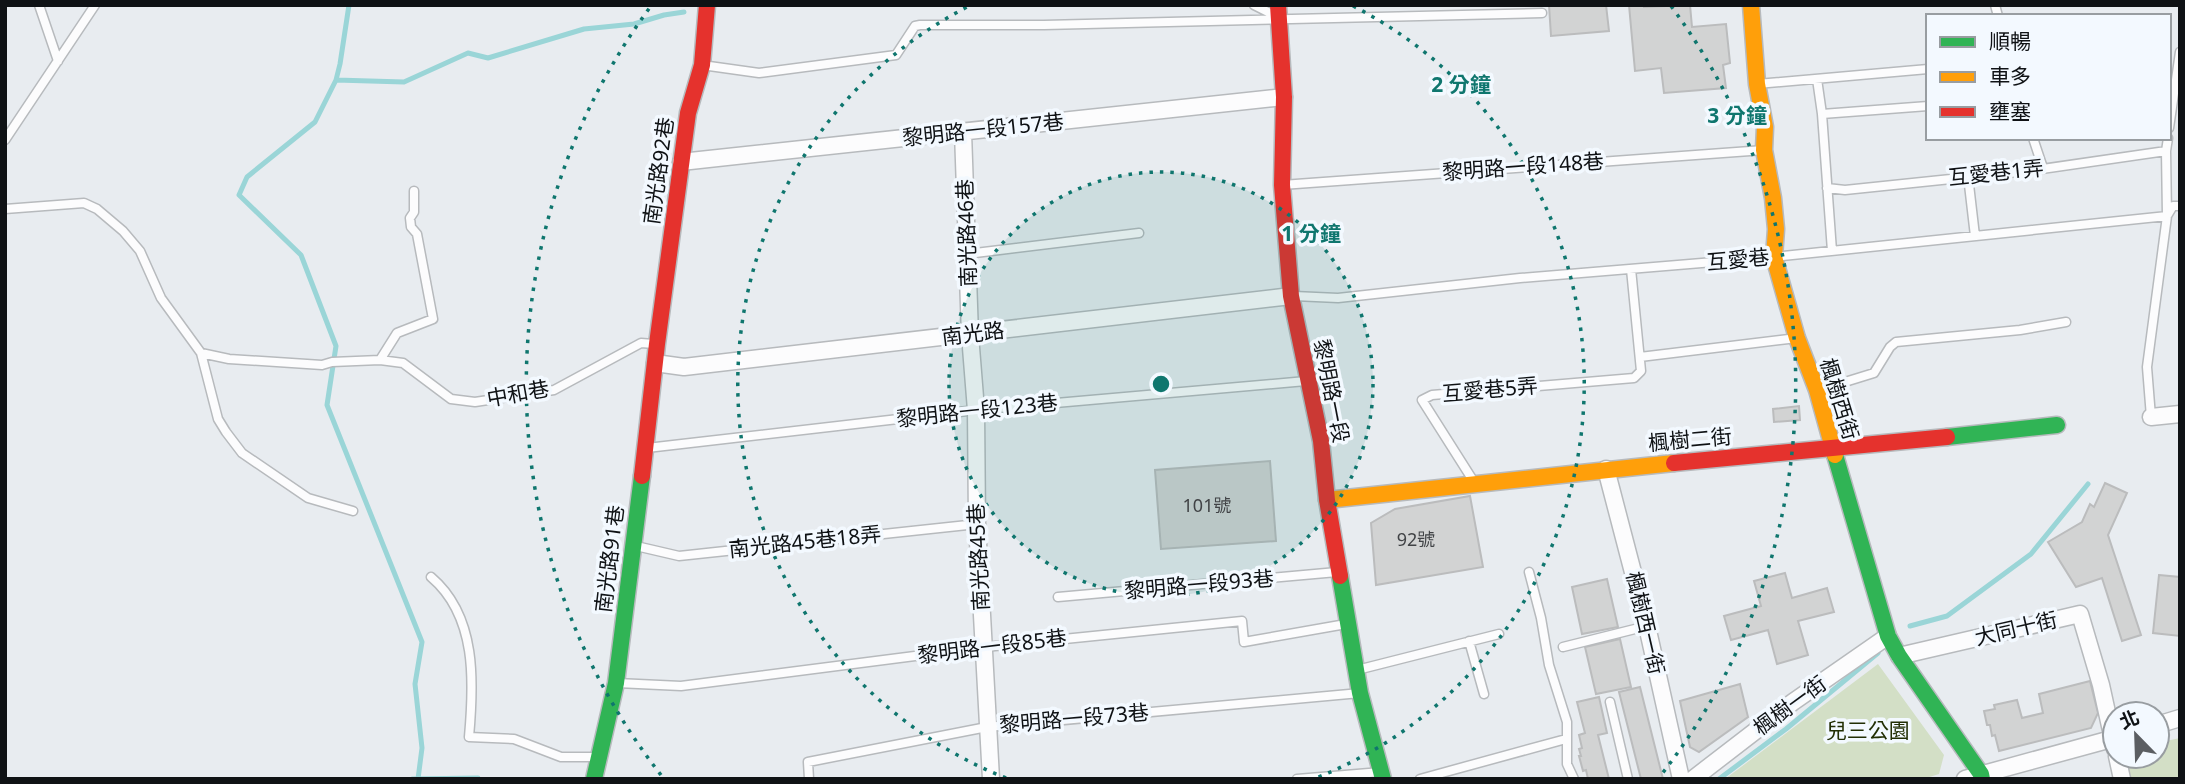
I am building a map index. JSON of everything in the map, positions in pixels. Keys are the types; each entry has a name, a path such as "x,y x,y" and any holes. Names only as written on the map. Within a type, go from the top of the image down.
{"street":[{"name":"南光路92巷","path":"657,344 688,113 702,65 707,5"},
{"name":"楓樹西街","path":"1751,5 1757,84 1765,127 1764,150 1776,229 1774,257 1797,338 1817,390 1888,636 1976,777"},
{"name":"黎明路一段","path":"1278,11 1284,97 1282,184 1291,296 1321,440 1327,500 1360,693 1382,775"},
{"name":"黎明路一段157巷","path":"681,162 1284,97"},
{"name":"南光路46巷","path":"962,132 970,335"},
{"name":"南光路","path":"655,363 684,367 1291,296"},
{"name":"南光路45巷","path":"970,335 976,410 977,524 991,778"},
{"name":"南光路91巷","path":"594,779 616,683 657,344"},
{"path":"2151,417 2180,414"},
{"name":"楓樹二街","path":"1327,500 1606,468 1833,449 2057,425"},
{"name":"楓樹西一街","path":"1606,468 1647,626 1681,779"},
{"name":"大同十街","path":"1899,656 2080,614 2104,700"},
{"name":"楓樹一街","path":"1693,779 1793,702 1888,636"},
{"path":"1976,777 2101,745"},
{"path":"980,779 991,778"}],"lane":[{"path":"40,5 58,61"},
{"path":"5,140 95,5"},
{"path":"1254,5 1278,11"},
{"path":"702,65 759,73 896,55 915,26 920,25 1044,25 1278,11 1542,13"},
{"path":"2171,114 2180,52"},
{"path":"1757,84 1926,69"},
{"path":"1817,79 1832,251"},
{"path":"1822,114 1926,106"},
{"path":"2034,140 2043,168"},
{"path":"2151,417 2147,367 2166,216 2168,140"},
{"name":"黎明路一段148巷","path":"1282,184 1764,150"},
{"name":"互愛巷1弄","path":"1826,188 1845,190 2166,151"},
{"path":"1968,176 1975,236"},
{"path":"380,360 397,333 433,318 417,234 411,227 410,218 415,212 414,191"},
{"path":"5,209 84,203 97,209 123,231 141,251 161,298 201,353 218,419 242,453 308,498 353,510"},
{"name":"互愛巷","path":"1291,296 1338,298 1520,278 1774,257 2166,216 2173,206 2180,206"},
{"path":"967,254 1139,233"},
{"path":"1631,269 1640,357 1797,338"},
{"path":"1817,390 1874,373 1896,342 2020,330 2066,322"},
{"name":"中和巷","path":"201,353 229,359 322,365 332,362 380,360 403,363 452,399 475,402 554,390 641,343 657,344"},
{"name":"互愛巷5弄","path":"1476,485 1422,400 1433,395 1634,378 1641,370 1640,357"},
{"name":"黎明路一段123巷","path":"646,448 976,410 1309,381"},
{"name":"南光路45巷18弄","path":"633,545 679,556 977,524"},
{"name":"黎明路一段93巷","path":"1058,597 1340,572"},
{"path":"1529,572 1549,665 1567,722 1567,764 1574,779"},
{"path":"431,577 445,588 464,627 473,693 469,737 514,739 561,757 598,757"},
{"name":"黎明路一段85巷","path":"616,683 681,686 985,647 1242,621 1244,642 1349,624"},
{"path":"1563,647 1647,626"},
{"path":"1357,670 1499,634"},
{"path":"1469,641 1484,694"},
{"name":"黎明路一段73巷","path":"810,779 808,762 987,727 1360,693"},
{"path":"1610,702 1628,779"},
{"path":"1420,779 1566,739"},
{"path":"1297,779 1382,775"}],"green space":[{"name":"兒三公園","path":"1878,664 1944,755 1939,774 1923,779 1725,779"},
{"path":"2180,738 2180,779 2127,779 2125,770 2171,770 2171,740"}],"building":[{"path":"1549,5 1606,5 1609,31 1551,36"},
{"path":"1629,5 1690,5 1692,27 1726,24 1730,63 1723,65 1726,88 1664,93 1661,68 1635,71"},
{"path":"1799,406 1800,420 1774,422 1773,409"},
{"path":"1270,461 1276,541 1161,549 1155,470"},
{"path":"2105,483 2127,493 2108,535 2141,635 2122,641 2102,578 2076,587 2048,542 2082,522 2090,504 2094,507"},
{"path":"1470,496 1483,567 1376,585 1371,523 1395,509"},
{"path":"1785,573 1792,598 1827,588 1834,612 1798,621 1808,655 1777,664 1768,630 1731,640 1724,616 1761,606 1754,581"},
{"path":"2159,575 2180,577 2180,636 2153,633"},
{"path":"1607,579 1618,627 1582,634 1572,587"},
{"path":"1620,639 1631,687 1596,694 1585,647"},
{"path":"2090,681 2098,713 2091,728 1999,751 1995,735 1992,736 1990,725 1987,725 1984,711 1995,709 1994,705 2017,700 2022,718 2043,713 2039,694"},
{"path":"1740,684 1748,717 1699,752 1690,747 1680,701"},
{"path":"1640,687 1663,779 1641,779 1619,692"},
{"path":"1599,697 1607,733 1598,735 1609,779 1588,779 1579,756 1579,749 1582,748 1579,735 1585,733 1577,702"}],"waterway":[{"path":"349,5 336,80 315,122 247,177 239,195 301,255 336,346 327,405 422,642 415,684 422,748 418,779"},
{"path":"336,80 404,82 468,53 488,58 584,29 634,24 684,12"},
{"path":"1910,626 1947,616 2031,554 2088,484"},
{"path":"1719,779 1786,729 1878,653"},
{"path":"412,779 478,778"}],"traffic: fast":[{"path":"1947,437 2057,425"},
{"path":"1835,455 1888,636 1982,779"},
{"path":"594,779 616,683 642,476"},
{"path":"1340,576 1360,693 1383,779"}],"traffic: slow":[{"path":"1751,5 1757,84 1765,127 1764,150 1776,229 1774,257 1835,455"},
{"path":"1327,500 1674,463"}],"traffic: jam":[{"path":"642,476 688,113 702,65 707,5"},
{"path":"1278,5 1284,97 1282,185 1291,296 1321,441 1327,500 1340,576"},
{"path":"1674,463 1947,437"}]}
